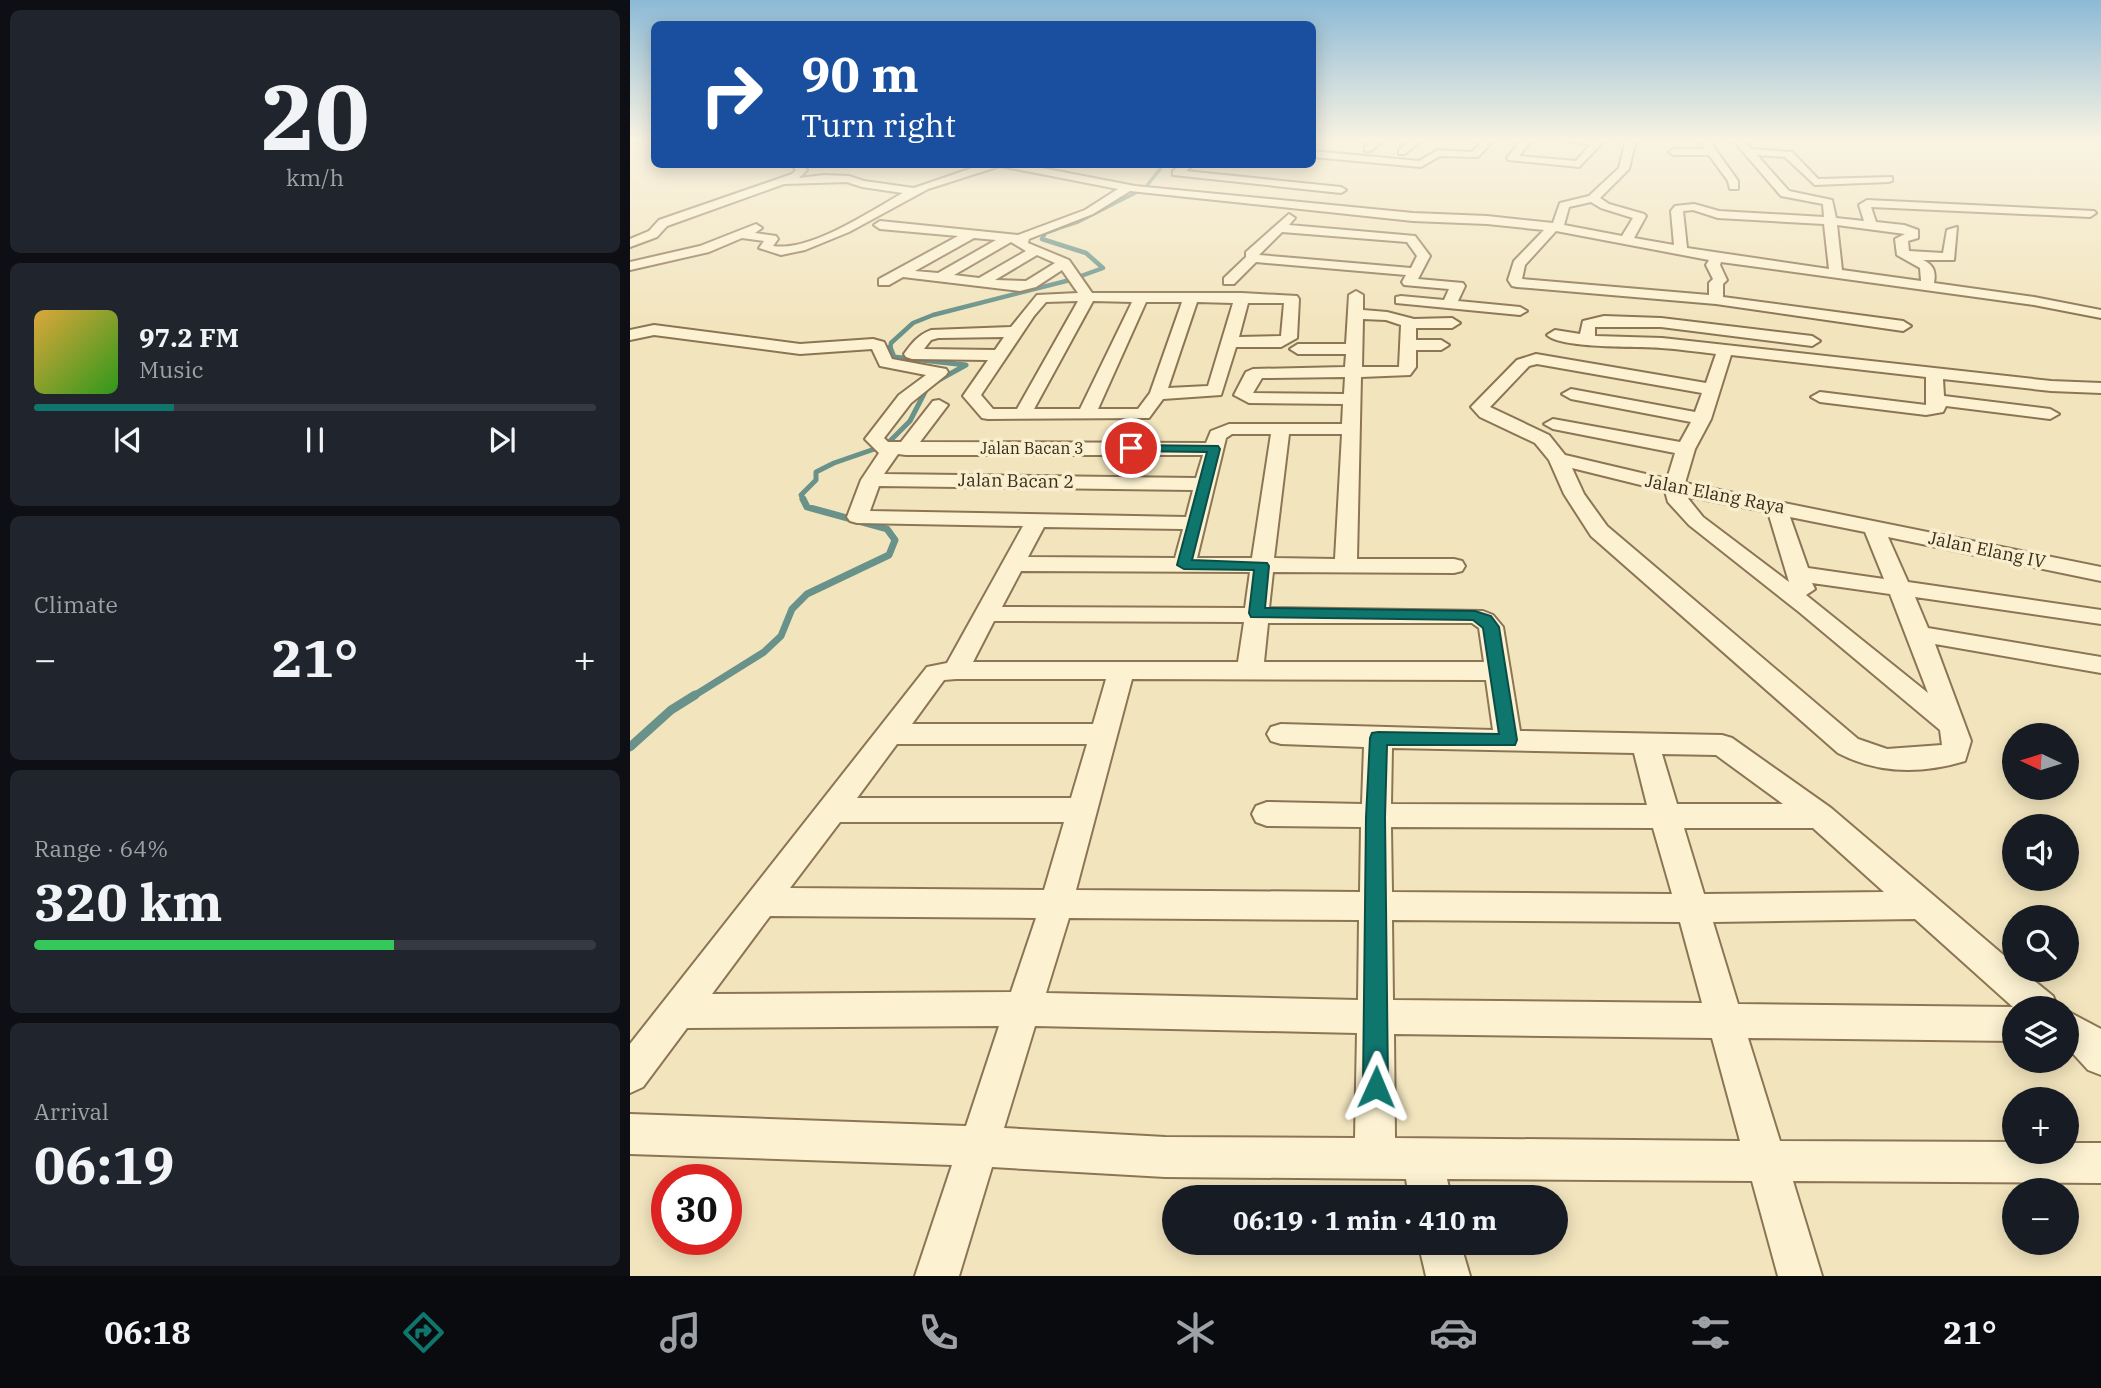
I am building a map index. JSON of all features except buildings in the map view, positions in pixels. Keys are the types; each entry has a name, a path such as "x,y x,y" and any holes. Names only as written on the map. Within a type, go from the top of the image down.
{"street":[{"path":"630,243 653,234 663,223 733,199"},
{"path":"630,266 680,256 743,227 772,239 765,248 771,251 798,250 900,199"},
{"path":"940,278 1015,239 1089,212 1114,199"},
{"path":"1230,199 1555,227 1716,257 2034,301 2101,314"},
{"path":"1591,199 1564,205 1555,227 1519,264 1515,280 1517,283 1716,300 1903,327"},
{"path":"1594,199 1605,206 1640,216 1627,239"},
{"path":"1809,199 1828,202 1828,222 1836,274"},
{"path":"2098,201 2082,204 2101,224"},
{"path":"1871,225 1865,205 1874,203 2090,213"},
{"path":"1229,281 1253,258 1251,255 1270,243 1279,228 1302,206"},
{"path":"1681,249 1677,211 1679,208 1694,207 1718,214 1758,208 1828,222 1905,229 1914,235 1901,239 1903,255"},
{"path":"681,216 720,219"},
{"path":"880,225 1015,239 1022,245 1064,263 1088,297"},
{"path":"1279,228 1411,239 1417,256 1415,272 1409,282 1458,286 1449,305"},
{"path":"1903,255 1948,257 1953,230"},
{"path":"884,282 972,234"},
{"path":"982,282 1035,250"},
{"path":"1903,255 1926,265 1929,275 1927,286"},
{"path":"1716,257 1713,265 1720,280 1716,283 1716,300"},
{"path":"1253,258 1415,272"},
{"path":"1287,273 1297,262"},
{"path":"900,273 1027,286 1064,263"},
{"path":"1335,278 1343,266"},
{"path":"1346,566 1356,295"},
{"path":"1191,298 1158,394 1143,414 988,414 972,399 1037,300 1050,297 1242,297 1292,299 1289,338 1281,342 1230,342"},
{"path":"1022,415 1088,297"},
{"path":"1215,391 1242,297"},
{"path":"1086,415 1141,298"},
{"path":"1401,300 1520,311"},
{"path":"1356,314 1387,316 1410,323 1452,323"},
{"path":"1587,339 1588,324 1603,321 1812,336 1813,367"},
{"path":"1243,395 1252,376 1259,373 1404,372 1408,367 1410,323"},
{"path":"630,335 654,330 800,349 873,344 878,345 881,356 887,363 940,372 905,399 874,439 889,448"},
{"path":"999,355 912,354 926,337 936,333 1014,332"},
{"path":"1555,335 1609,343 1711,389"},
{"path":"1409,345 1441,345"},
{"path":"1298,349 1354,349"},
{"path":"1725,350 1702,419 1686,449 1674,487 1678,502 1696,521 1807,607 1950,724"},
{"path":"1686,449 1548,431 1486,413 1480,407 1523,362 1544,359 1589,367 1725,350 1813,367 2101,388"},
{"path":"1548,431 1589,367"},
{"path":"1820,397 1926,410 1937,408 1934,374"},
{"path":"2051,386 2101,397"},
{"path":"1158,394 1215,391 1249,398 1353,399"},
{"path":"1571,394 1702,419"},
{"path":"1937,400 2050,415"},
{"path":"939,405 889,448 871,480 857,517 1194,523"},
{"path":"1250,671 1281,428"},
{"path":"1184,565 1203,484 1221,431 1350,429"},
{"path":"1548,431 1574,494 1599,531 1848,747 1867,757 1892,762 1955,754 1957,741 1920,634 1877,535"},
{"name":"Jalan Bacan 3","path":"889,448 1214,449"},
{"path":"1007,519 1048,448"},
{"name":"Jalan Elang Raya","path":"1558,459 1674,487 1776,506 1877,535 2060,567"},
{"name":"Jalan Bacan 2","path":"871,480 1203,484"},
{"path":"1776,506 1807,607"},
{"path":"956,670 1037,520"},
{"path":"1014,564 1454,566"},
{"name":"Jalan Elang IV","path":"2060,567 2101,574"},
{"path":"1799,574 1899,586 2101,617"},
{"path":"988,614 1256,613 1475,616 1485,620 1491,627 1508,740"},
{"path":"1920,634 2101,665"},
{"path":"630,1074 933,674 956,670 1497,671"},
{"path":"937,1276 980,1149 1056,905 1121,672"},
{"path":"887,734 1104,734"},
{"path":"1281,734 1722,745 1821,816 2026,996"},
{"path":"1375,1159 1378,738"},
{"path":"1646,745 1800,1276"},
{"path":"830,810 1084,810"},
{"path":"1267,814 1376,817 1821,816"},
{"path":"762,902 1692,908 1920,905"},
{"path":"679,1011 1022,1009 1231,1015 2002,1024"},
{"path":"2079,1035 2101,1057"},
{"path":"630,1134 914,1143 980,1149 1151,1156 1375,1159 1426,1178 1768,1162 2101,1163"},
{"path":"1442,1255 1448,1276"}],"waterway":[{"path":"1054,230 1078,222 1124,199"},
{"path":"890,348 891,343 913,323 933,315 1070,280 1103,268 1086,253 1042,239 1045,233 1054,230"},
{"path":"1050,231 1054,230"},
{"path":"692,697 764,652 781,636 792,609 807,594 889,555 895,540 887,529 807,507 801,495 816,480 816,472 886,445 910,421 928,386 966,365 894,357 890,348"},
{"path":"630,747 671,710 695,695"}],"route":[{"path":"1131,448 1214,449 1184,565 1262,566 1256,613 1475,616 1485,620 1491,627 1508,740 1378,738 1376,1087"}]}
